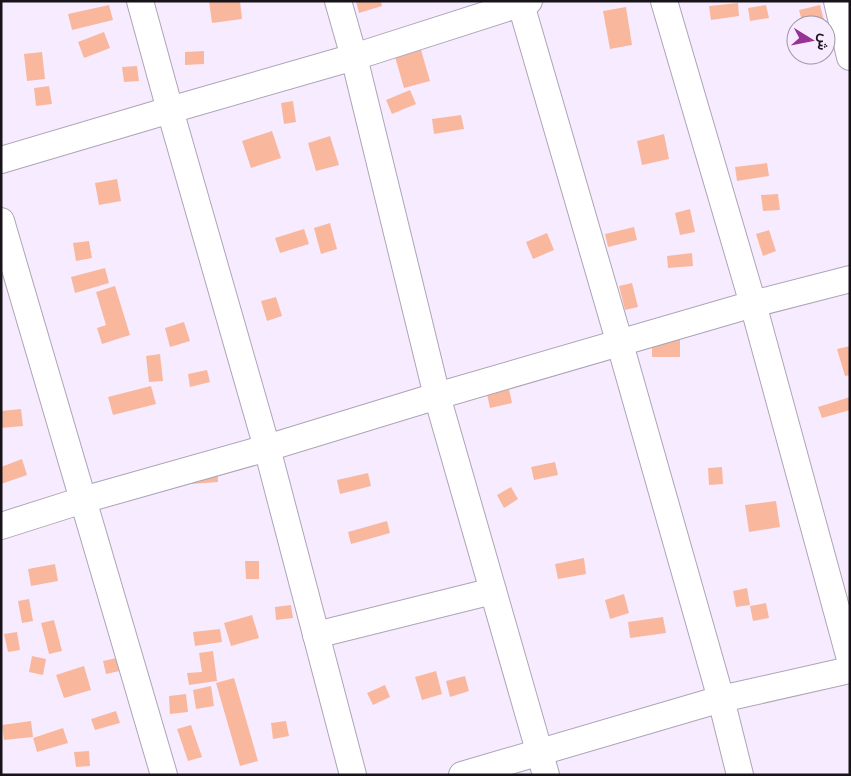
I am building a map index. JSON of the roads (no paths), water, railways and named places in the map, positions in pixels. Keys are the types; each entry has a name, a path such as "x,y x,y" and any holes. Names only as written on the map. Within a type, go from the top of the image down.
{"street":[{"path":"140,1 267,448 353,775"},
{"path":"338,1 354,58 437,396 543,764"},
{"path":"664,1 753,304 850,659"},
{"path":"837,1 850,57"},
{"path":"1,160 354,58 523,2 721,699 740,775"},
{"path":"1,221 164,775"},
{"path":"1,526 83,500 267,448 437,396 753,304 850,279"},
{"path":"316,635 493,591"},
{"path":"462,775 543,764 721,699 850,670"}]}
